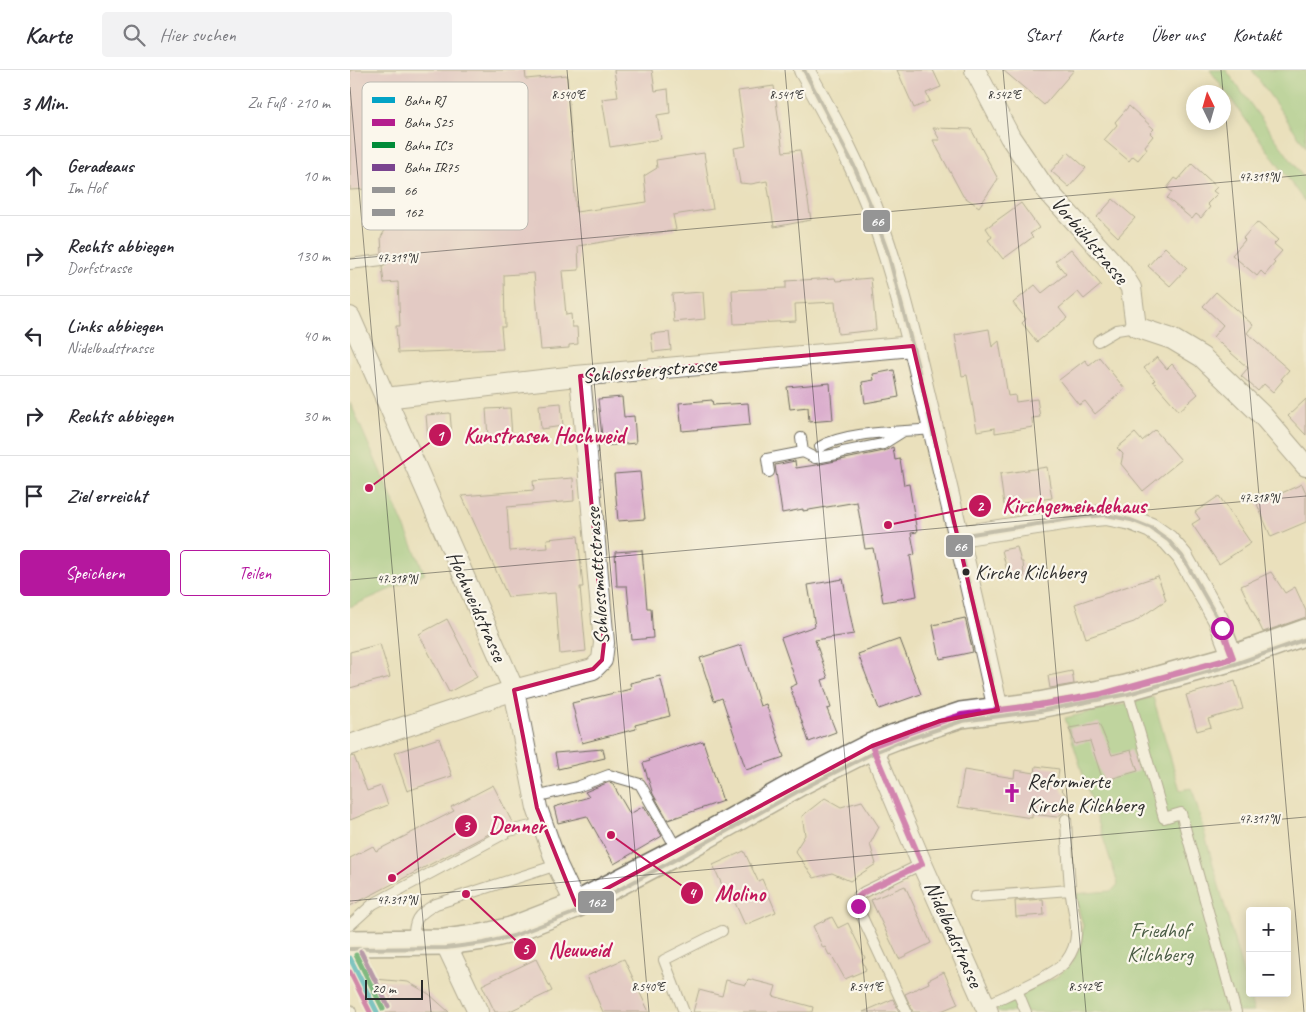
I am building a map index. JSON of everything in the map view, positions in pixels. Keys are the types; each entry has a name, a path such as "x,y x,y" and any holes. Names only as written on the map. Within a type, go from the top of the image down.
{"street":[{"path":"804,70 855,168 878,225 898,284 959,536 998,710"},
{"name":"Vorbühlstrasse","path":"975,70 1010,137 1044,187 1121,272 1131,288 1136,327"},
{"name":"Hochweidstrasse","path":"350,317 514,690 541,820 557,865 576,905"},
{"path":"1136,327 1172,339 1202,357 1263,416 1306,466"},
{"name":"Schlossbergstrasse","path":"385,398 580,376 913,346"},
{"name":"Schlossmattstrasse","path":"350,745 514,690 593,669 602,660 604,643 580,376"},
{"path":"959,536 1106,515 1131,520 1151,528 1168,540 1182,556 1218,619 1233,658"},
{"path":"350,943 445,942 483,937 512,930 576,905 678,852 801,782 872,746 961,715 1092,696 1126,688 1233,658 1306,632"},
{"name":"Nidelbadstrasse","path":"872,746 922,864 987,1008"},
{"path":"445,942 478,1012"}],"lane":[{"path":"350,264 382,260"},
{"path":"1098,341 1117,330 1136,327"},
{"path":"820,447 829,442 844,438 933,429"},
{"path":"769,472 767,459 803,452 815,458 837,454 883,444 902,432"},
{"path":"801,438 803,452"},
{"path":"1126,688 1164,818 1181,813 1236,1012"},
{"path":"535,797 577,788 609,775 640,784 678,852"},
{"path":"987,1008 1052,972 1066,962 1075,945 1077,925 1070,890 1066,819"},
{"path":"350,925 374,904 509,831 531,826 541,820"},
{"path":"906,1011 858,906 857,898 864,892 922,864"},
{"path":"413,943 416,920 422,912 436,904 557,865"},
{"path":"975,897 1070,890"},
{"path":"684,1012 664,960 722,931"},
{"path":"1017,990 1026,1012"}],"highlighted area":[{"path":"913,346 998,710 940,721 872,746 576,905 537,808 514,690 593,669 602,660 604,643 580,376"}],"green space":[{"path":"1210,70 1226,70 1306,181 1306,200 1304,201 1231,99 1231,85 1221,85"},
{"path":"1252,70 1306,70 1306,147"},
{"path":"350,402 425,574 350,607"},
{"name":"Friedhof Kilchberg","path":"1153,697 1180,790 1192,788 1246,983 1246,997 1250,997 1254,1012 997,1012 996,1007 1056,977 1072,963 1080,946 1083,925 1074,894 1111,891 1118,884 1065,718"}],"building":[{"path":"350,70 525,70 526,79 567,75 576,212 647,202 644,176 657,168 656,160 704,153 713,209 673,215 676,230 578,246 579,270 562,271 566,315 571,314 572,327 577,327 578,344 569,345 569,348 541,350 534,273 504,275 505,327 501,327 503,349 398,353 396,326 400,326 398,282 384,283 382,267 389,260 382,253 381,237 385,230 528,230 528,82 362,82 362,189 350,190"},
{"path":"614,70 652,70 655,91 668,89 670,113 657,115 661,139 610,147 602,99 618,97"},
{"path":"897,70 933,70 941,87 926,93 930,101 914,108"},
{"path":"1003,70 1074,70 1044,105"},
{"path":"774,86 783,152 800,150 811,220 774,227 767,181 751,184 740,183 734,148 746,146 738,91"},
{"path":"1129,106 1154,129 1150,133 1153,136 1145,146 1147,149 1138,160 1133,156 1129,161 1104,140 1117,125 1115,122"},
{"path":"933,128 971,129 998,179 979,207 963,196 933,140 940,140"},
{"path":"1068,152 1086,168 1069,187 1051,171"},
{"path":"1192,164 1217,187 1213,191 1217,194 1207,204 1210,207 1201,218 1196,214 1192,219 1167,198 1172,192 1167,188 1175,178 1178,180"},
{"path":"1113,199 1135,218 1118,237 1097,217"},
{"path":"1021,203 1039,228 1030,234 1033,237 1003,259 988,240 992,237 986,228"},
{"path":"1257,222 1278,240 1274,244 1282,251 1273,261 1275,263 1265,275 1261,271 1257,276 1232,255"},
{"path":"1165,247 1187,268 1170,286 1148,266"},
{"path":"1071,249 1101,285 1084,299 1078,292 1059,308 1067,318 1037,342 1022,323 1026,319 1013,303 1035,285 1042,293 1066,274 1055,261"},
{"path":"835,278 836,281 871,278 876,330 838,334 835,302 795,304 796,321 734,324 732,290 786,288 786,281"},
{"path":"703,292 705,319 674,322 672,294"},
{"path":"1216,292 1253,325 1247,333 1289,370 1273,392 1264,384 1258,391 1241,376 1248,368 1213,337 1223,325 1203,306"},
{"path":"989,329 992,347 999,341 1008,396 1015,395 1016,402 1037,399 1040,417 1032,418 1033,427 995,433 995,428 977,431 967,375 962,376 955,335"},
{"path":"669,332 671,350 653,352 651,334"},
{"path":"1099,357 1125,389 1095,414 1085,401 1079,405 1059,380 1085,360 1089,365"},
{"path":"1157,357 1167,369 1172,364 1198,394 1179,411 1144,368"},
{"path":"894,370 899,397 865,403 862,382 874,380 873,374"},
{"path":"830,383 833,420 809,422 808,407 790,409 787,387"},
{"path":"622,397 624,417 634,416 636,443 603,446 598,399"},
{"path":"1306,399 1306,435 1288,416"},
{"path":"712,400 713,405 748,403 750,425 682,431 679,403"},
{"path":"561,403 563,426 541,429 539,405"},
{"path":"510,408 512,436 488,437 486,409"},
{"path":"450,413 452,436 428,438 426,415"},
{"path":"1155,430 1181,460 1143,491 1121,464 1123,454 1117,448 1135,433 1142,441"},
{"path":"893,447 895,460 900,459 904,485 909,484 917,532 911,533 915,555 910,556 917,596 883,602 873,548 865,549 857,502 782,513 775,465 795,461 796,468 816,465 884,451"},
{"path":"1047,467 1052,498 1004,505 1000,474"},
{"path":"640,472 645,519 618,521 614,474"},
{"path":"573,478 574,501 507,507 510,551 548,548 547,539 578,536 583,587 580,587 586,651 560,654 555,593 508,597 462,496 534,490 533,481"},
{"path":"1302,484 1306,493 1306,522 1271,537 1257,504"},
{"path":"1219,496 1251,543 1219,564 1192,524 1200,519 1195,512"},
{"path":"1017,547 1021,562 1023,562 1024,576 1009,580 1002,550"},
{"path":"642,550 647,608 651,608 653,638 632,640 627,586 617,586 615,552"},
{"path":"1271,572 1285,593 1295,587 1306,611 1306,617 1263,632 1241,586"},
{"path":"1158,576 1166,600 1134,622 1086,638 1075,604"},
{"path":"843,579 854,634 815,640 828,678 822,680 831,708 827,709 836,732 809,742 790,687 797,684 781,638 815,626 808,585"},
{"path":"965,618 973,652 940,659 933,625"},
{"path":"447,619 477,677 449,692 419,634"},
{"path":"900,639 921,694 879,709 858,654"},
{"path":"380,644 390,677 350,688 350,652"},
{"path":"741,645 760,706 766,704 784,757 746,770 722,698 714,701 700,658"},
{"path":"1072,671 1074,684 1050,688 1048,676"},
{"path":"660,676 670,716 635,725 636,729 582,743 572,703 631,689 630,683"},
{"path":"1235,681 1243,709 1208,719 1211,727 1197,731 1186,695"},
{"path":"1099,723 1112,755 1131,750 1138,771 1103,781 1090,741 1075,744 1069,728"},
{"path":"439,738 452,776 407,791 394,753"},
{"path":"703,741 723,801 668,820 653,794 643,763 650,761 649,759"},
{"path":"603,749 605,758 558,769 555,753"},
{"path":"354,756 367,791 381,786 388,805 350,820 350,757"},
{"name":"Reformierte Kirche Kilchberg","path":"1036,766 1059,769 1057,783 1068,798 1066,810 1057,817 1032,814 1032,818 958,807 964,770 1014,778 1015,770 1035,773"},
{"path":"609,782 612,783 630,814 644,806 662,836 614,864 587,816 558,823 554,807 589,797 585,792"},
{"path":"493,785 512,822 350,906 350,858 373,846 376,851 454,811 451,807"},
{"path":"825,798 841,807 862,801 879,827 870,844 876,864 850,881 832,873 814,878 795,851 805,835 802,816"},
{"path":"744,851 758,881 762,879 776,912 745,925 732,896 728,898 713,865"},
{"path":"905,886 931,943 899,959 871,900"},
{"path":"1043,899 1044,915 1016,917 1015,901"},
{"path":"832,917 838,928 848,923 865,958 862,960 866,970 845,979 831,954 829,955 825,947 823,948 813,926"},
{"path":"536,959 552,991 508,1012 495,1012 482,985"},
{"path":"624,959 649,1012 603,1012 587,976"},
{"path":"944,972 958,1004 939,1012 913,1012 905,994 929,983 928,980"},
{"path":"375,979 408,982 429,994 449,1012 378,1012 367,989"},
{"path":"748,979 776,986 773,996 813,1007 812,1012 693,1012 699,990 722,996 726,980 746,985"},
{"path":"893,999 899,1012 863,1012"}],"rail line":[{"name":"IR75","path":"361,952 388,1006"},
{"name":"IC3","path":"356,955 383,1009"},
{"name":"RJ","path":"350,958 377,1012"},
{"name":"S25","path":"350,972 370,1012"}],"transit line":[{"name":"66","path":"804,70 854,166 888,253 917,363 998,710"},
{"name":"66","path":"959,536 1106,515 1131,520 1151,528 1168,540 1182,556 1218,619 1233,658"},
{"name":"162","path":"350,949 446,948 484,943 513,936 579,911 804,788 897,743 962,721 1040,711 1128,694 1235,664 1306,639"},
{"name":"66","path":"998,710 1102,694 1233,658"}],"place":[{"name":"Kunstrasen Hochweid","path":"369,488"},
{"name":"Kirchgemeindehaus","path":"888,525"},
{"name":"Kirche Kilchberg","path":"966,572"},
{"name":"Reformierte Kirche Kilchberg","path":"1012,793"},
{"name":"Molino","path":"611,835"},
{"name":"Denner","path":"392,878"},
{"name":"Neuweid","path":"466,894"}],"route":[{"path":"858,906 857,898 864,892 922,864 872,746 961,715 1039,705 1102,694 1233,658 1222,628"}]}
